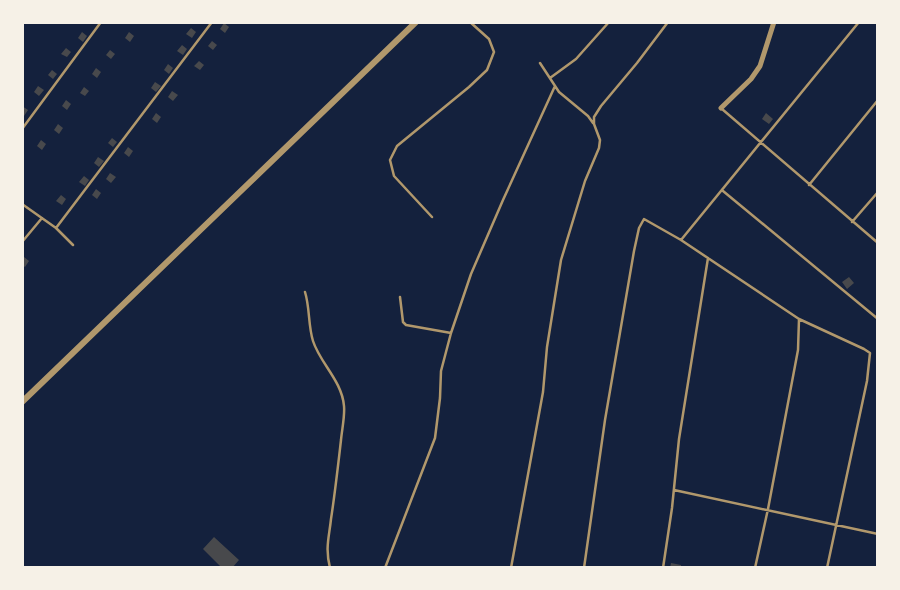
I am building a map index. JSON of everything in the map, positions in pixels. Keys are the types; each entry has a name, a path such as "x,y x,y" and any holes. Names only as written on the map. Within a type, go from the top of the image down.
{"street":[{"path":"22,402 416,22"},
{"path":"721,108 751,80 760,66 774,22"}],"lane":[{"path":"22,129 100,22"},
{"path":"56,228 212,22"},
{"path":"432,217 394,176 390,160 397,146 487,70 494,52 489,39 470,22"},
{"path":"550,78 576,58 609,22"},
{"path":"594,124 594,117 601,106 668,22"},
{"path":"681,240 859,22"},
{"path":"511,568 543,392 547,347 561,260 585,181 599,148 600,140 594,124 588,116 558,92 540,63"},
{"path":"384,568 435,438 441,371 451,333 471,274 555,86"},
{"path":"809,185 878,100"},
{"path":"721,108 878,243"},
{"path":"722,190 878,319"},
{"path":"852,222 878,192"},
{"path":"22,204 56,228 74,245"},
{"path":"22,242 42,218"},
{"path":"584,568 605,420 639,228 644,219 681,240 799,319 870,353 867,381 827,568"},
{"path":"663,568 679,439 708,258"},
{"path":"305,292 312,340 320,357 331,373 344,404 338,470 331,524 326,543 330,568"},
{"path":"400,297 403,322 406,325 451,333"},
{"path":"755,568 798,350 799,319"},
{"path":"674,490 878,534"}],"building":[{"path":"224,23 229,27 225,33 220,29"},
{"path":"191,28 196,32 192,38 186,34"},
{"path":"82,32 87,36 83,42 78,38"},
{"path":"129,32 134,36 130,42 125,38"},
{"path":"212,41 217,45 213,50 208,46"},
{"path":"182,45 187,49 183,55 177,51"},
{"path":"66,48 71,52 67,57 61,54"},
{"path":"110,50 115,54 111,59 106,55"},
{"path":"199,61 204,65 200,70 194,66"},
{"path":"168,64 173,68 169,74 164,70"},
{"path":"96,68 101,72 97,78 92,74"},
{"path":"52,70 57,74 53,79 48,75"},
{"path":"155,82 161,86 156,92 151,88"},
{"path":"38,86 44,90 39,96 34,92"},
{"path":"84,87 89,91 85,96 80,93"},
{"path":"172,91 178,95 173,101 168,97"},
{"path":"66,100 71,104 67,110 62,106"},
{"path":"22,106 28,110 24,116 22,115"},
{"path":"156,113 161,117 157,123 152,119"},
{"path":"766,113 773,119 769,124 762,119"},
{"path":"58,124 63,128 59,134 54,130"},
{"path":"112,138 117,142 113,147 108,143"},
{"path":"41,140 46,144 42,150 37,146"},
{"path":"128,147 133,151 129,157 124,153"},
{"path":"98,157 104,161 99,167 94,163"},
{"path":"110,173 116,177 111,183 106,179"},
{"path":"84,176 89,180 85,186 79,182"},
{"path":"96,189 101,193 97,199 92,195"},
{"path":"61,195 66,199 62,205 56,201"},
{"path":"24,257 29,261 25,267 22,265"},
{"path":"849,277 854,283 847,289 842,282"},
{"path":"214,537 239,560 232,568 222,568 203,549"},
{"path":"671,563 681,565 681,568 670,568"}]}
